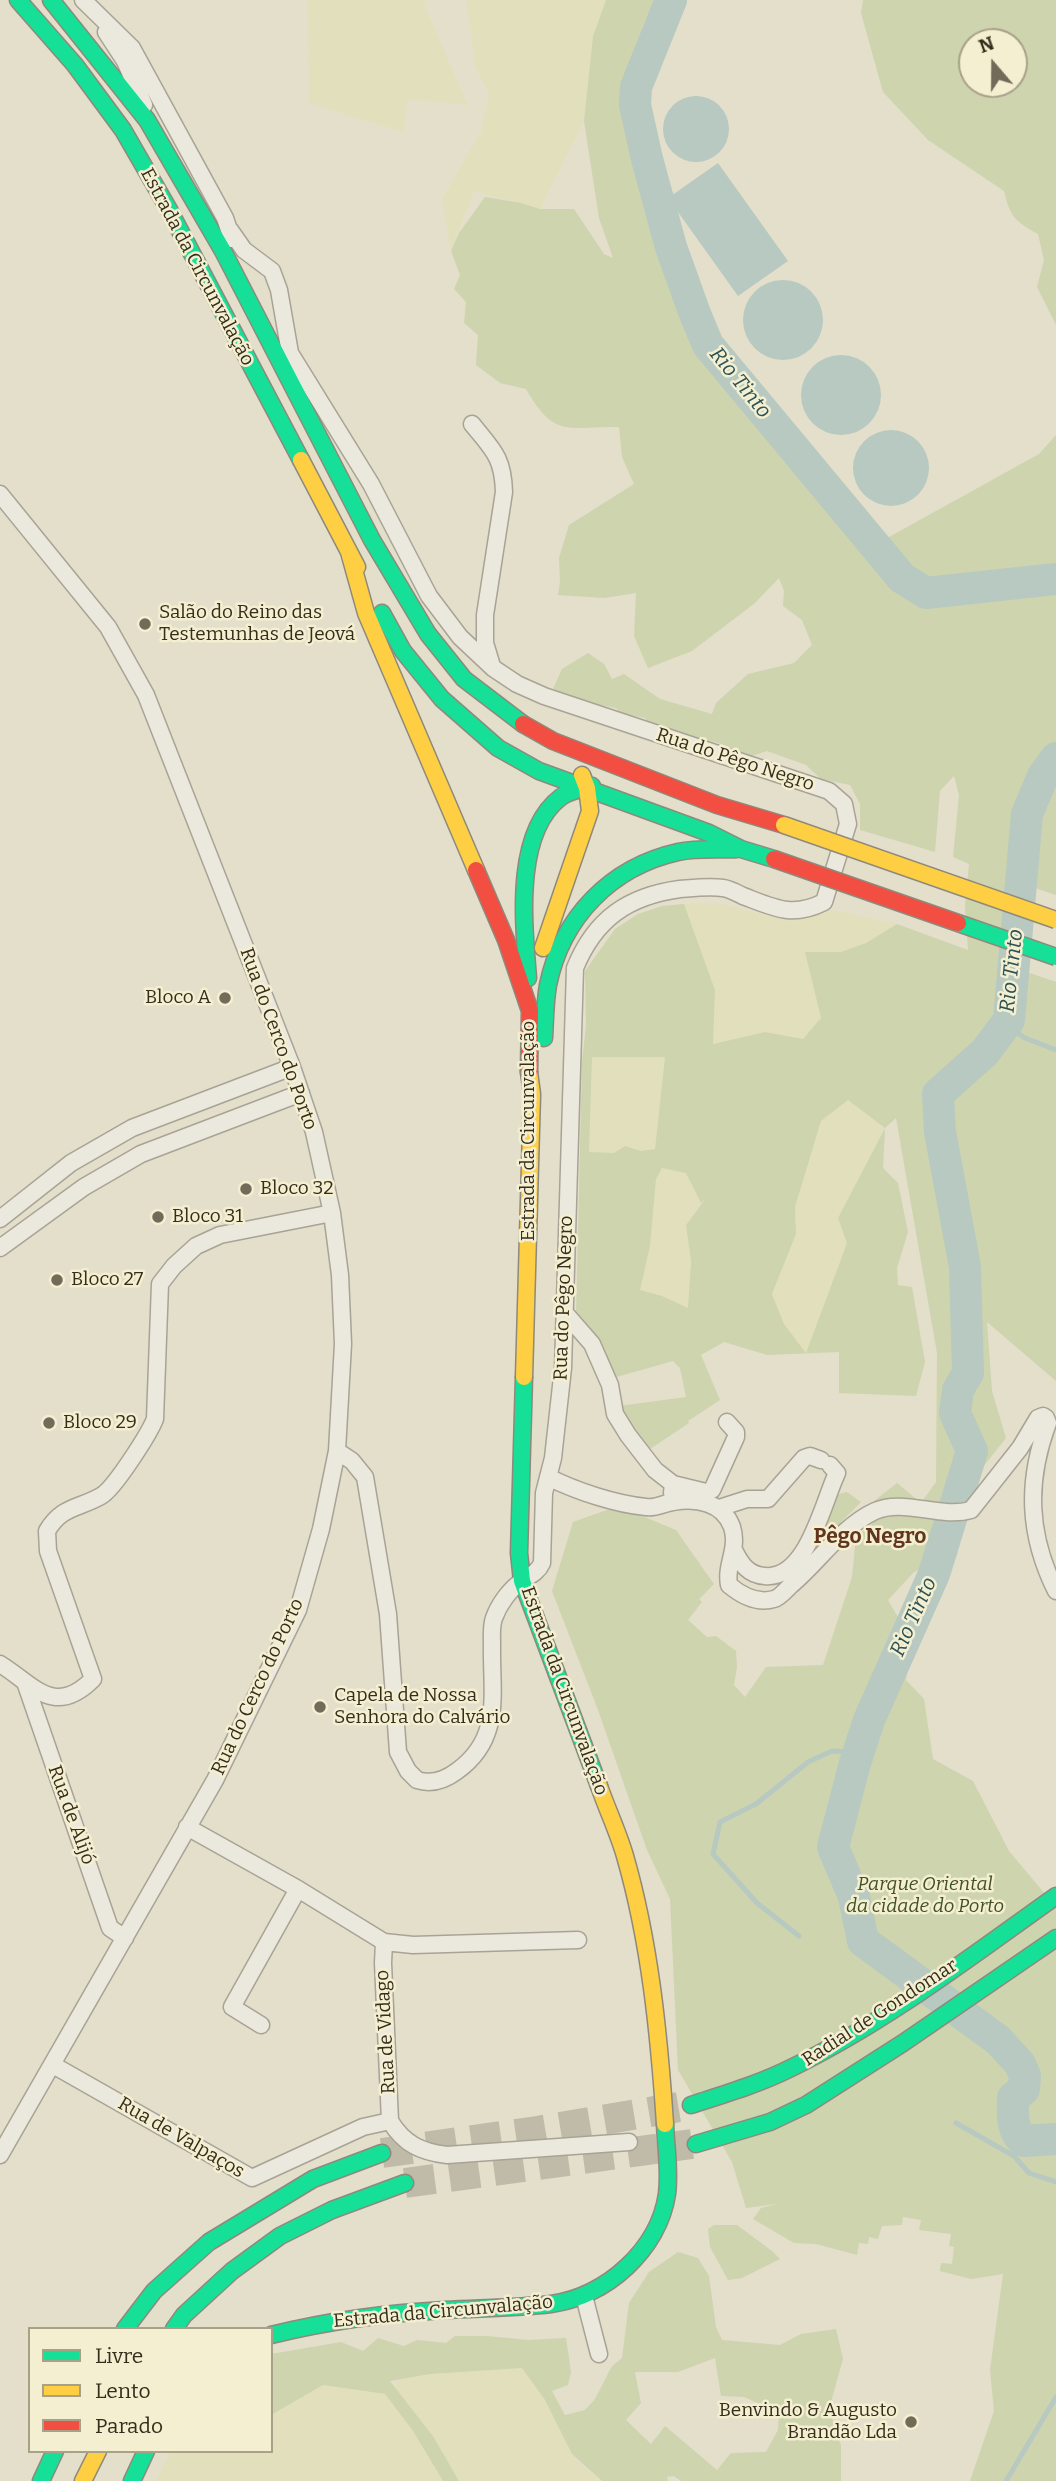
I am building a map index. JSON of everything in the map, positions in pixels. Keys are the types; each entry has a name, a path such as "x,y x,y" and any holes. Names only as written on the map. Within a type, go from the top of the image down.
{"main road":[{"name":"Estrada da Circunvalação","path":"18,0 75,65 123,130 168,208 403,651 442,699 498,748 539,771 709,833 741,849"},
{"name":"Estrada da Circunvalação","path":"51,0 147,120 238,281 372,540 428,634 464,679 513,719 571,748 718,805"},
{"name":"Estrada da Circunvalação","path":"273,2334 348,2317 553,2304 584,2296 614,2279 634,2261 651,2238 663,2210 668,2180 660,2051 643,1935 624,1853 522,1580 519,1553 532,1094 529,1075 530,1011 506,940 366,613 349,552"},
{"path":"530,1011 541,954 588,819 590,804 587,788 571,748"},
{"path":"530,1011 526,944 527,859 540,824 551,808 566,794 614,781 682,805 718,805 784,825 1056,920"},
{"path":"532,1094 543,1058 547,987 551,968 564,936 583,905 613,878 660,856 681,851 741,849 1056,957"},
{"name":"Radial de Gondomar","path":"691,2105 753,2086 820,2055 883,2016 1056,1896"},
{"name":"Radial de Gondomar","path":"696,2144 770,2122 807,2105 1056,1938"},
{"path":"127,2327 154,2291 209,2242 313,2179 382,2153"},
{"path":"175,2327 184,2315 232,2271 280,2236 331,2210 405,2183"},
{"path":"41,2481 54,2453"},
{"path":"83,2481 97,2453"},
{"path":"132,2481 145,2453"}],"street":[{"name":"Estrada da Circunvalação","path":"86,3 125,61 141,94 147,120"},
{"name":"Estrada da Circunvalação","path":"86,3 132,48 225,218 236,252 238,281"},
{"name":"Estrada da Circunvalação","path":"230,230 244,250 272,271 279,290 290,353 371,484 429,596 460,637 493,668"},
{"path":"472,424 500,459 504,473 504,492 485,615 485,643 493,668"},
{"name":"Rua do Cerco do Porto","path":"0,494 88,600 108,627 138,678 301,1093 320,1155 332,1213 340,1275 343,1344 337,1451 321,1529 298,1610 223,1763 0,2155"},
{"name":"Rua do Pêgo Negro","path":"337,1451 352,1461 365,1477 388,1614 398,1752 408,1771 417,1780 431,1782 448,1777 476,1754 491,1720 494,1698 492,1624 495,1615 505,1598 522,1580 537,1571 542,1563 544,1493 553,1458 562,1381 575,968 582,950 591,936 622,906 650,894 693,888 723,888 788,911 813,908 824,902 848,824 844,804 829,791 544,696 517,684 493,668"},
{"path":"0,1219 71,1163 132,1128 292,1067"},
{"path":"0,1248 84,1187 141,1154 301,1093"},
{"path":"0,1664 26,1685 51,1697 61,1697 85,1688 93,1679 48,1551 47,1531 60,1514 103,1495 115,1485 118,1475 150,1430 155,1419 160,1284 174,1266 207,1240 245,1229 332,1213"},
{"path":"565,1313 592,1344 610,1385 615,1415 621,1425 655,1470 673,1484 706,1492 712,1490 736,1437 736,1432 727,1422"},
{"path":"719,1508 733,1529 734,1550 727,1571 729,1586 741,1595 757,1600 775,1599 806,1574 850,1528 874,1512 901,1507 965,1511 976,1505 1020,1448 1038,1418 1043,1416 1048,1423 1037,1462 1031,1498 1042,1560 1056,1591"},
{"path":"548,1477 569,1488 649,1508 689,1500 719,1508 747,1499 768,1499 804,1458 810,1456 825,1463 836,1473 813,1534 802,1554 789,1568 772,1577 761,1576 742,1566 734,1550"},
{"path":"670,1502 673,1484"},
{"name":"Rua de Alijó","path":"26,1685 110,1928 125,1938"},
{"path":"187,1827 298,1889 384,1942 413,1945 578,1940"},
{"path":"261,2025 232,2007 298,1889"},
{"name":"Rua de Vidago","path":"384,1942 390,2121"},
{"name":"Rua de Valpaços","path":"53,2065 252,2178 352,2131 390,2121"},
{"path":"390,2121 397,2132 415,2147 422,2151 447,2155 629,2142"},
{"path":"584,2296 599,2354"}],"shaded area":[{"path":"308,0 427,0 425,6 468,105 408,99 403,132 309,103"},
{"path":"466,0 606,0 593,36 584,121 540,209 474,191 451,251 442,199 481,132 489,94 475,66"},
{"path":"689,96 703,96 715,101 724,110 729,129 727,142 720,153 703,162 689,162 677,157 668,148 663,136 663,122 668,110 677,101"},
{"path":"718,163 788,261 738,296 668,198"},
{"path":"783,280 798,283 811,292 820,305 823,320 820,335 811,348 798,357 783,360 768,357 755,348 746,335 743,320 746,305 755,292 768,283"},
{"path":"841,355 856,358 869,367 878,380 881,395 878,410 869,423 856,432 841,435 826,432 813,423 804,410 801,395 804,380 813,367 826,358"},
{"path":"891,430 906,433 918,441 926,453 929,468 926,483 918,495 906,503 891,506 876,503 864,495 856,483 853,468 856,453 864,441 876,433"},
{"path":"718,903 793,922 833,910 897,924 866,943 841,952 806,952 821,1018 803,1039 765,1032 713,1044 715,990 684,904"},
{"path":"592,1057 666,1057 655,1150 641,1151 625,1146 614,1153 589,1152"},
{"path":"848,1100 885,1127 838,1218 847,1242 806,1354 784,1324 772,1294 796,1234 795,1207 821,1121"},
{"path":"662,1167 686,1173 701,1203 686,1225 691,1261 688,1309 662,1296 639,1290 650,1246 656,1178"},
{"path":"522,2368 545,2400 576,2460 601,2481 459,2481 433,2436 396,2388 397,2379"},
{"path":"323,2385 385,2394 413,2431 443,2481 156,2481 170,2453 273,2453 273,2414"}],"green space":[{"name":"Parque Oriental da cidade do Porto","path":"606,0 682,0 644,97 668,205 719,347 880,542 1039,454 1056,435 1056,895 1032,887 1024,971 1056,982 1056,1381 987,1322 992,1391 1006,1438 979,1472 966,1500 957,1556 914,1572 888,1600 912,1642 906,1680 924,1699 933,1759 973,1781 1009,1851 1056,1907 1056,2481 970,2481 994,2411 990,2370 1003,2274 971,2279 940,2271 941,2263 952,2264 954,2247 949,2246 951,2234 919,2230 921,2220 903,2217 902,2225 882,2226 878,2239 869,2237 868,2244 859,2243 857,2255 816,2244 794,2243 753,2219 761,2208 777,2204 746,2208 732,2162 678,2070 670,1899 647,1850 598,1710 552,1591 573,1522 618,1506 676,1530 714,1584 699,1599 702,1602 688,1620 707,1637 716,1636 736,1651 734,1685 745,1697 766,1667 823,1665 852,1577 856,1536 872,1524 874,1501 897,1483 921,1503 936,1482 937,1353 896,1118 885,1128 883,1168 898,1183 908,1232 897,1268 898,1285 912,1287 925,1362 916,1396 839,1393 839,1352 767,1355 724,1342 701,1355 720,1400 647,1451 619,1406 686,1397 680,1368 673,1361 613,1378 576,1316 582,1061 586,1026 585,971 615,929 638,914 662,906 684,904 715,990 713,1044 765,1032 803,1039 821,1018 805,952 841,952 866,943 897,924 968,950 965,906 969,864 953,857 959,795 954,776 940,791 935,852 860,830 860,804 850,785 821,779 806,765 767,751 752,756 718,743 649,724 645,718 620,713 616,708 586,702 553,689 562,669 588,653 604,664 612,679 624,674 660,699 712,714 716,703 748,674 794,663 812,645 802,620 783,606 784,591 779,578 755,603 692,651 648,668 634,636 636,593 604,598 558,595 559,558 569,525 634,484 622,457 619,427 575,428 555,423 536,405 526,389 500,383 476,365 478,335 464,323 466,302 454,289 460,275 451,251 459,233 485,197 540,209 574,209 604,254 613,258 599,218 584,121 593,36","holes":["592,1057 665,1057 655,1149 641,1151 625,1146 614,1153 589,1152","848,1100 885,1128 838,1218 847,1243 806,1353 784,1324 772,1294 796,1234 795,1207 821,1121","662,1168 686,1173 701,1203 706,1198 686,1225 691,1261 688,1308 662,1296 640,1290 650,1246 656,1179"]},
{"path":"863,0 1056,0 1056,325 1037,287 1044,260 1038,234 1015,217 1004,191 928,140 883,92 861,13"},
{"path":"832,1490 838,1494 847,1492 861,1502 825,1538 819,1530"},
{"path":"714,2225 737,2225 780,2259 742,2278 728,2280 710,2247 708,2229"},
{"path":"678,2252 698,2258 709,2276 716,2327 722,2340 780,2345 801,2334 836,2329 843,2359 829,2409 841,2445 841,2481 681,2481 674,2476 667,2477 668,2481 602,2481 572,2454 545,2400 522,2368 430,2374 390,2381 433,2436 459,2481 443,2481 413,2431 385,2394 323,2385 273,2414 273,2354 341,2342 363,2351 378,2338 404,2346 417,2340 446,2343 455,2336 529,2340 566,2338 571,2372 568,2385 552,2391 565,2415 585,2410 595,2399 612,2366 622,2358 629,2303 649,2272","holes":["715,2358 721,2396 744,2397 779,2412 778,2430 766,2452 731,2453 717,2470 665,2426 651,2444 626,2420 641,2403 635,2372 678,2372"]}],"waterway":[{"name":"Rio Tinto","path":"671,0 636,87 635,105 671,247 708,345 902,578 926,593 1056,579"},
{"name":"Rio Tinto","path":"1056,758 1043,776 1027,814 1009,1020 985,1052 938,1094 940,1132 965,1267 968,1373 958,1390 955,1413 972,1451 934,1574 869,1720 833,1847 854,1897 863,1941 998,2040 1020,2064 1025,2076 1024,2089 1013,2098 1017,2132 1024,2141 1056,2139"},
{"path":"1005,1025 1025,1038 1056,1050"},
{"path":"799,1936 757,1903 713,1854 720,1822 756,1804 808,1762 832,1751 858,1752"},
{"path":"956,2123 1014,2156 1029,2173 1056,2182"},
{"path":"1006,2481 1056,2397"}],"tunnel":[{"path":"382,2153 691,2105"},
{"path":"405,2183 692,2144"}],"traffic: fast":[{"path":"18,0 75,65 123,130 168,208 301,460"},
{"path":"51,0 147,120 223,251 372,540 428,634 464,679 523,724"},
{"path":"382,613 403,651 442,699 498,748 539,771 709,833 741,849 774,859"},
{"path":"528,978 525,882 528,856 535,833 546,813 561,797 592,786"},
{"path":"544,1038 547,991 555,960 578,917 593,899 611,883 654,859 685,851 737,849"},
{"path":"958,923 1056,957"},
{"path":"524,1377 519,1553 522,1581 599,1786"},
{"path":"691,2105 779,2074 826,2050 927,1988 1056,1896"},
{"path":"696,2144 770,2122 806,2105 903,2043 1056,1938"},
{"path":"273,2335 336,2322 423,2311 551,2304 591,2292 627,2267 653,2233 662,2214 668,2185 665,2124"},
{"path":"127,2327 154,2291 209,2242 313,2179 382,2153"},
{"path":"175,2327 184,2315 232,2271 280,2236 332,2210 405,2183"},
{"path":"41,2481 54,2453"},
{"path":"132,2481 145,2453"}],"traffic: slow":[{"path":"301,460 357,567"},
{"path":"349,552 366,613 476,870"},
{"path":"543,948 590,811 582,775"},
{"path":"784,825 1056,920"},
{"path":"524,1377 532,1094 529,1072"},
{"path":"599,1786 625,1856 641,1922 660,2056 665,2124"},
{"path":"83,2481 97,2453"}],"traffic: jam":[{"path":"523,724 553,741 717,805 784,825"},
{"path":"774,859 958,923"},
{"path":"476,870 506,940 530,1011 529,1072"}],"place":[{"name":"Salão do Reino das Testemunhas de Jeová","path":"145,624"},
{"name":"Bloco A","path":"225,998"},
{"name":"Bloco 32","path":"246,1189"},
{"name":"Bloco 31","path":"158,1217"},
{"name":"Bloco 27","path":"57,1280"},
{"name":"Bloco 29","path":"49,1423"},
{"name":"Capela de Nossa Senhora do Calvário","path":"320,1707"},
{"name":"Benvindo & Augusto Brandão Lda","path":"911,2422"}],"district":[{"name":"Pêgo Negro","path":"870,1537"}]}
